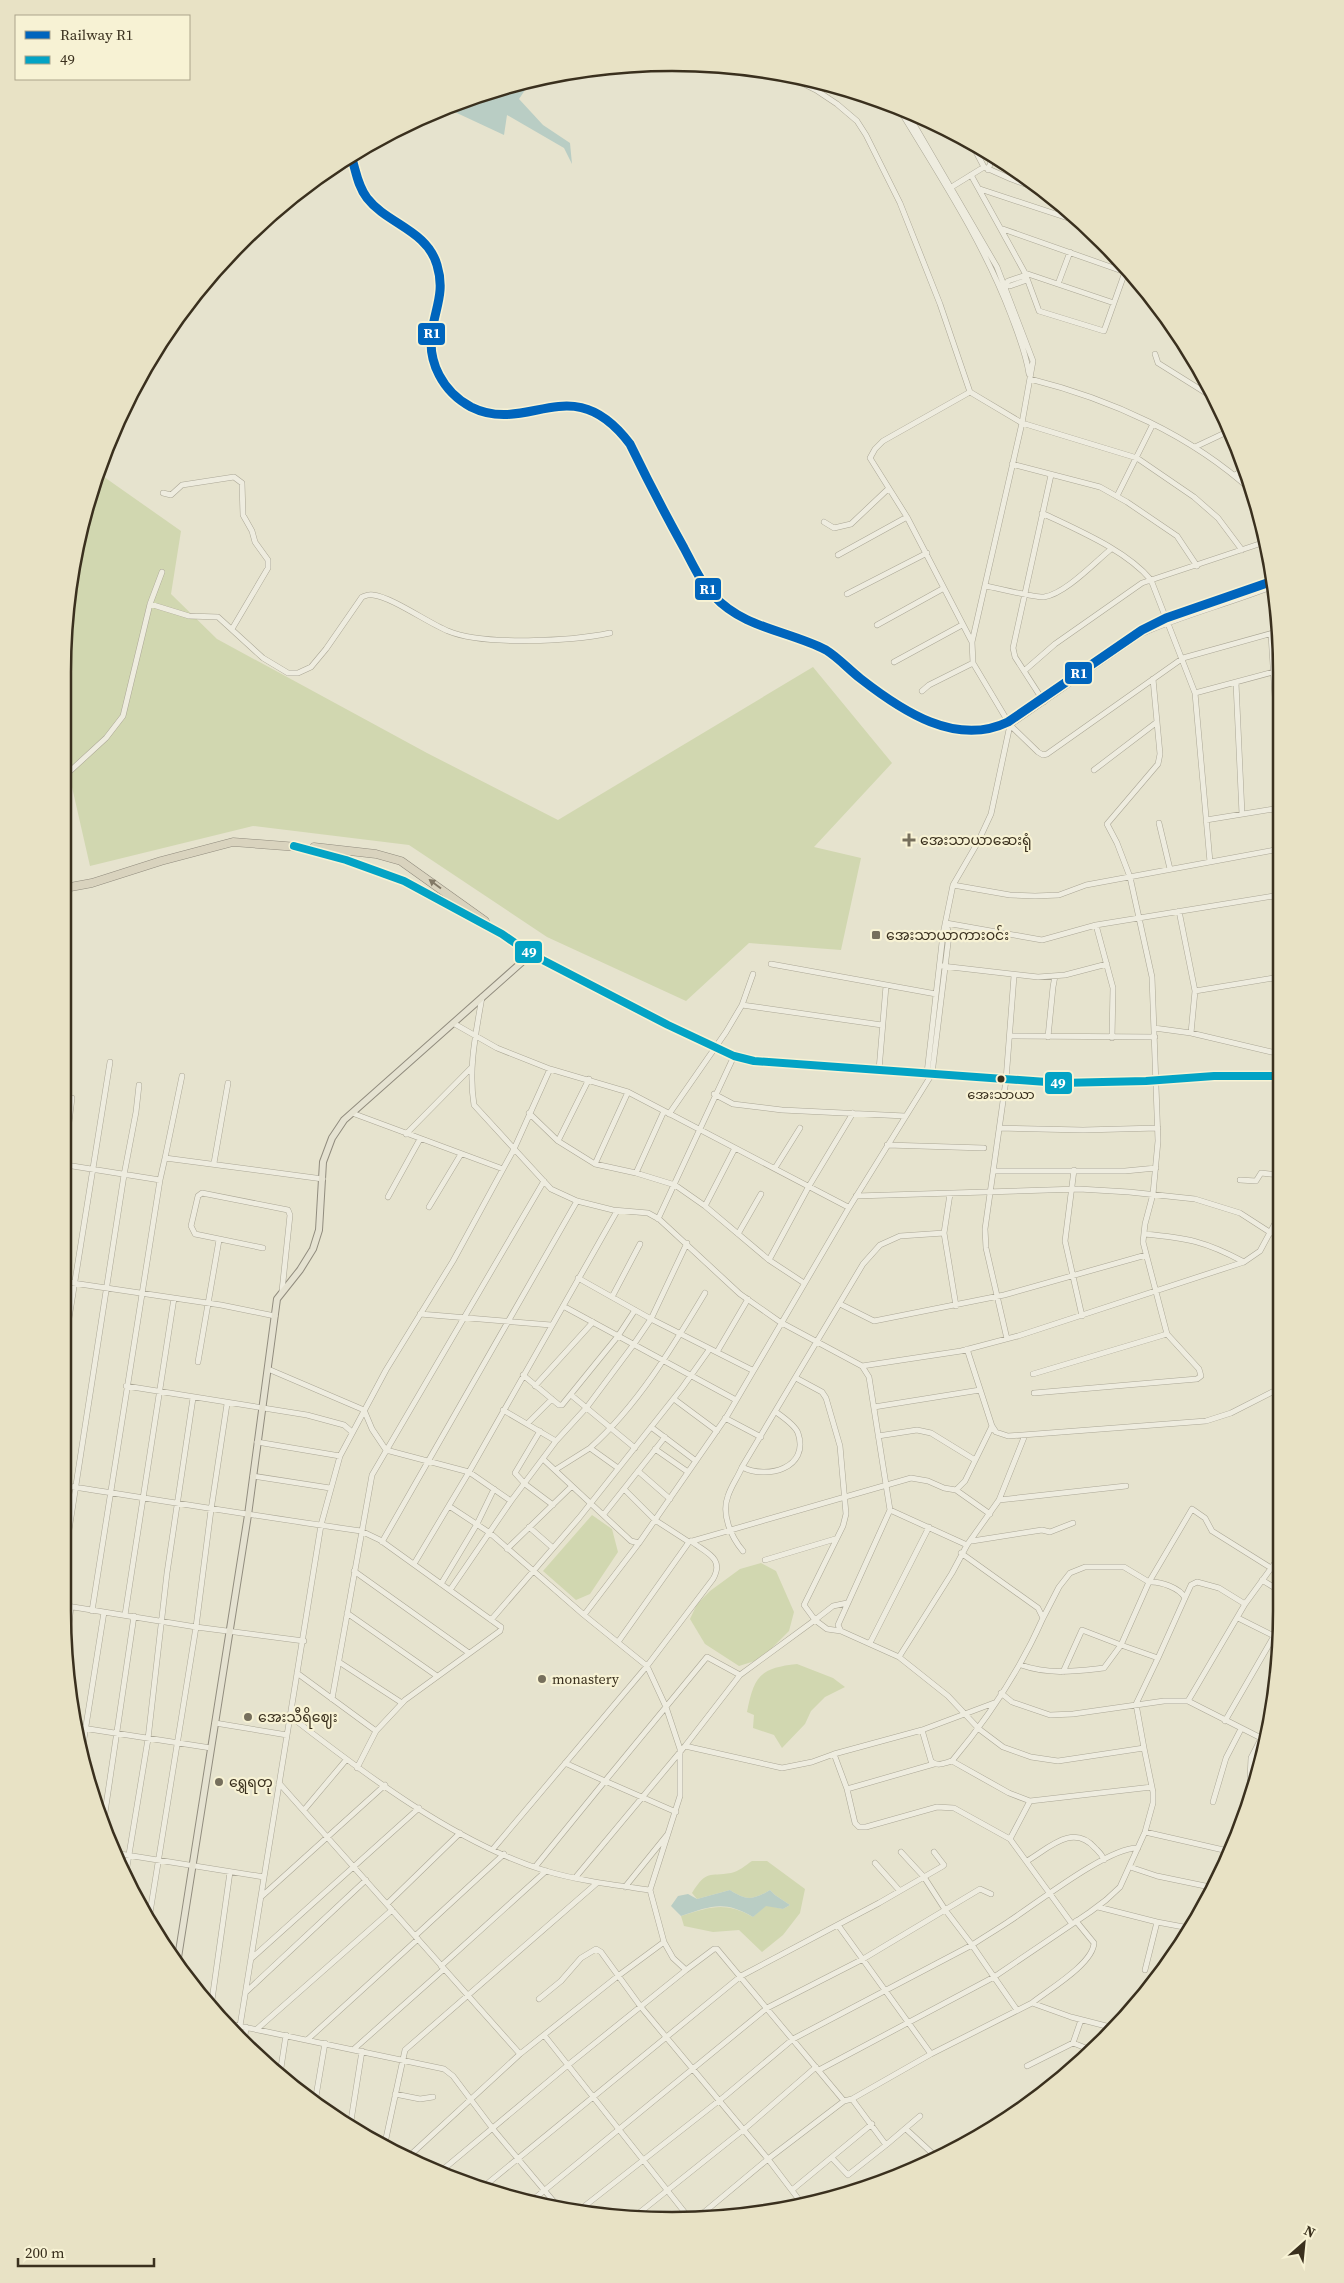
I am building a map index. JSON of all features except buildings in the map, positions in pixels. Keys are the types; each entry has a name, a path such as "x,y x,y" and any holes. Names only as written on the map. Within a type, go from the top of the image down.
{"highway":[{"path":"71,885 92,883 160,861 233,842 376,854 401,861 416,870 531,954 714,1047 734,1056 754,1061 1060,1083 1214,1076 1273,1076"},
{"path":"294,846 346,860 404,881 502,934"}],"main road":[{"path":"178,1954 248,1515 277,1299 300,1270 313,1249 319,1230 323,1162 332,1138 352,1113 531,954"}],"street":[{"path":"814,89 837,104 857,122 866,135 900,203 932,283 970,392 1022,423 1137,458 1194,498 1218,518 1242,550"},
{"path":"905,118 949,188"},
{"path":"912,121 1002,286 1021,342 1030,379 1022,423 972,642 973,663 1010,725 1038,752 1047,754 1183,658 1271,634 1273,672 1195,693"},
{"path":"979,156 986,168 1018,181"},
{"path":"949,188 986,168 989,162"},
{"path":"971,175 1003,229 1026,276 1039,310 1102,331 1106,330 1123,275"},
{"path":"979,189 1064,217"},
{"path":"1003,229 1118,270"},
{"path":"1058,284 1070,252"},
{"path":"1002,286 1008,281 1026,276 1058,284 1114,303"},
{"path":"1155,354 1158,363 1203,391"},
{"path":"1030,379 1050,384 1153,424 1195,446 1242,481"},
{"path":"970,392 883,441 871,453 871,461 907,517 972,642"},
{"path":"1117,496 1153,424"},
{"path":"1195,446 1223,433"},
{"path":"1012,464 1100,487 1117,496 1177,536 1197,566"},
{"path":"1235,475 1239,473"},
{"path":"1044,702 1015,657 1013,648 1051,474"},
{"path":"163,494 171,495 182,485 223,478 234,477 242,483 243,515 252,531 255,542 268,560 268,568 232,629"},
{"path":"824,522 834,528 843,528 851,524 888,489"},
{"path":"1042,513 1078,530 1111,549 1141,569 1151,580 1183,658 1195,693 1210,862"},
{"path":"838,555 907,517"},
{"path":"1024,671 1055,644 1142,583 1258,544"},
{"path":"986,586 1042,597 1052,595 1111,549"},
{"path":"847,594 926,553"},
{"path":"71,770 106,738 123,716 150,604 162,572"},
{"path":"877,625 944,588"},
{"path":"584,1615 639,1543 717,1431 848,1207 930,1074 946,923 953,885 978,842 991,814 1010,725 1141,634 1168,622 1196,615 1267,589"},
{"path":"150,604 189,616 212,615 218,617 263,658 288,673 298,673 311,667 326,649 362,597 368,595 382,598 449,631 481,638 505,640 571,638 610,633"},
{"path":"894,662 962,625"},
{"path":"922,691 929,685 973,663"},
{"path":"1034,1393 1198,1379 1201,1376 1199,1369 1167,1334 1146,1254 1144,1234 1153,1194 1158,1128 1152,977 1130,877 1117,843 1106,824 1158,764 1160,754 1153,679"},
{"path":"1236,683 1242,814"},
{"path":"1094,770 1157,722"},
{"path":"1206,820 1273,809"},
{"path":"1159,823 1170,869"},
{"path":"953,885 1010,894 1059,894 1086,885 1273,850"},
{"path":"946,923 1042,940 1096,925 1273,896"},
{"path":"1179,911 1195,991 1191,1033"},
{"path":"1096,925 1113,988 1112,1038"},
{"path":"771,964 936,994"},
{"path":"942,966 1038,978 1107,964"},
{"path":"930,1074 936,994 942,966"},
{"path":"636,1173 666,1112 726,1032 742,1005 753,974"},
{"path":"1007,1339 986,1248 985,1230 992,1192 1006,1080 1014,976"},
{"path":"1048,1037 1052,987 1055,976"},
{"path":"1195,991 1273,978"},
{"path":"880,1070 886,986"},
{"path":"482,997 472,1067 471,1089 474,1105 551,1189 577,1201 617,1211 648,1213 658,1218 748,1299 780,1322 862,1366 868,1377 874,1407 890,1510 838,1625 841,1631"},
{"path":"742,1005 882,1025"},
{"path":"453,1023 497,1048 550,1068 628,1092 848,1207"},
{"path":"1154,1028 1191,1033 1273,1052"},
{"path":"1010,1036 1155,1037"},
{"path":"658,1218 675,1185 698,1128 734,1056"},
{"path":"71,1304 110,1062"},
{"path":"406,1134 472,1067"},
{"path":"243,2032 251,1958 297,1673 304,1641 321,1525 340,1456 386,1370 453,1261 514,1149 550,1068"},
{"path":"92,1611 140,1294 164,1158 182,1076"},
{"path":"558,1141 589,1079"},
{"path":"214,1163 228,1083"},
{"path":"71,1515 139,1085"},
{"path":"595,1164 628,1092"},
{"path":"714,1094 734,1104 782,1110 905,1116"},
{"path":"71,1106 72,1098"},
{"path":"352,1113 420,1140 503,1168"},
{"path":"529,1113 558,1141 595,1164 636,1173 675,1185 705,1206 769,1260 804,1283"},
{"path":"769,1260 809,1186 853,1114"},
{"path":"775,1168 800,1128"},
{"path":"1000,1128 1083,1130 1158,1128"},
{"path":"388,1197 420,1140"},
{"path":"887,1145 984,1148"},
{"path":"705,1206 735,1148"},
{"path":"430,1206 461,1154"},
{"path":"164,1158 214,1163 323,1179"},
{"path":"71,1165 160,1180"},
{"path":"994,1171 1126,1171 1156,1168"},
{"path":"1074,1170 1065,1226 1065,1240 1082,1316"},
{"path":"1240,1180 1256,1181 1261,1173 1273,1174"},
{"path":"332,1699 372,1475 544,1180"},
{"path":"856,1196 1072,1189 1153,1194 1195,1199 1240,1213 1271,1233"},
{"path":"263,1248 195,1234 192,1230 198,1196 202,1193 288,1210 290,1215 282,1291"},
{"path":"738,1234 760,1194"},
{"path":"950,1194 944,1233 956,1306"},
{"path":"382,1542 577,1201"},
{"path":"414,1564 469,1472 617,1211"},
{"path":"862,1366 967,1349 1007,1339 1155,1292 1244,1262 1260,1251 1273,1229"},
{"path":"743,1551 730,1529 726,1508 727,1497 742,1467 863,1264 880,1245 900,1236 944,1233"},
{"path":"1144,1234 1200,1241 1244,1262"},
{"path":"198,1362 219,1240"},
{"path":"612,1297 640,1244"},
{"path":"450,1590 511,1501 556,1441 586,1407 634,1344 651,1319 687,1244"},
{"path":"840,1304 874,1322 997,1296 1146,1254"},
{"path":"578,1278 680,1335 752,1370"},
{"path":"71,1283 207,1303 275,1316"},
{"path":"555,1470 590,1448 612,1428 663,1360 705,1293"},
{"path":"124,1615 174,1298"},
{"path":"718,1352 748,1299"},
{"path":"563,1306 736,1400"},
{"path":"523,1375 559,1405 562,1405 618,1336 635,1310"},
{"path":"420,1314 551,1325"},
{"path":"535,1386 593,1322"},
{"path":"1033,1374 1167,1334"},
{"path":"967,1349 992,1426 996,1432 1008,1436 1206,1422 1231,1413 1273,1392"},
{"path":"491,1620 635,1448 674,1399 690,1374 709,1350"},
{"path":"268,1369 364,1410 372,1429 386,1450 469,1472 511,1501"},
{"path":"796,1378 822,1392 826,1398 840,1446 846,1514 843,1526 804,1604 815,1620 827,1629 841,1631 899,1657 948,1696 979,1729 1003,1746 1030,1758 1058,1761 1144,1748"},
{"path":"126,1386 227,1404 307,1414 344,1425 352,1432"},
{"path":"874,1407 980,1390"},
{"path":"571,1395 635,1448"},
{"path":"127,1864 148,1738 177,1502 193,1398"},
{"path":"528,1424 552,1399"},
{"path":"674,1399 717,1431"},
{"path":"151,1909 196,1627 210,1510 227,1404"},
{"path":"503,1410 556,1441"},
{"path":"742,1467 752,1473 781,1470 794,1462 798,1456 800,1446 798,1432 776,1412"},
{"path":"725,1418 761,1437"},
{"path":"956,1490 966,1481 992,1426"},
{"path":"651,1427 696,1461"},
{"path":"878,1436 917,1430 930,1433 975,1460"},
{"path":"540,1431 515,1472 525,1484 552,1505"},
{"path":"899,1657 952,1573 961,1553 999,1500 1025,1434"},
{"path":"604,1514 665,1437"},
{"path":"257,1442 340,1456"},
{"path":"590,1448 618,1468"},
{"path":"656,1449 688,1472"},
{"path":"543,1460 632,1541 639,1543"},
{"path":"638,1471 670,1499"},
{"path":"253,1476 330,1488"},
{"path":"618,1642 690,1542 730,1529 844,1499 885,1484 911,1478 956,1490 990,1514"},
{"path":"71,1486 177,1502 210,1510 361,1531 382,1542 414,1564 501,1629 402,1703 376,1731 357,1768"},
{"path":"508,1549 572,1486"},
{"path":"999,1500 1126,1486"},
{"path":"441,1584 477,1524 494,1489"},
{"path":"494,1849 647,1666 718,1569 716,1561 655,1520 624,1489"},
{"path":"449,1506 490,1534 584,1615 647,1666 682,1747 680,1796 650,1890 664,1942 673,1958 686,1970"},
{"path":"1021,1665 1036,1671 1063,1672 1104,1668 1121,1645 1149,1582 1192,1509 1205,1518 1212,1531 1271,1568"},
{"path":"890,1510 969,1543 1042,1530 1050,1532 1073,1523"},
{"path":"870,1643 929,1527"},
{"path":"529,1528 553,1548"},
{"path":"765,1560 836,1539"},
{"path":"961,1553 1038,1608 1043,1618"},
{"path":"1188,1701 1245,1604 1273,1565"},
{"path":"847,1789 934,1764 938,1765 952,1761 979,1729 994,1703 1021,1665 1059,1587 1070,1573 1085,1567 1124,1567 1149,1582 1156,1582 1182,1592 1185,1598"},
{"path":"354,1571 469,1653"},
{"path":"1262,1580 1273,1587"},
{"path":"642,2210 818,2069 994,1977 1098,1906 1120,1886 1145,1832 1153,1802 1152,1787 1136,1704 1191,1585 1197,1582 1219,1588 1245,1604"},
{"path":"575,1878 740,1675 832,1606 847,1603"},
{"path":"71,1606 162,1622 304,1641"},
{"path":"85,1735 104,1612"},
{"path":"347,1613 437,1676"},
{"path":"105,1810 134,1616"},
{"path":"1238,1618 1272,1635"},
{"path":"1063,1672 1082,1630 1158,1658"},
{"path":"1225,1721 1271,1640"},
{"path":"535,1867 707,1657 740,1675"},
{"path":"338,1662 402,1703"},
{"path":"297,1673 376,1731"},
{"path":"1001,1693 1012,1702 1050,1715 1073,1714 1136,1704 1188,1701 1241,1729 1259,1736"},
{"path":"682,1747 782,1768 812,1762 834,1754 922,1730 963,1713 994,1703"},
{"path":"290,1716 357,1768 460,1833 546,1871 597,1883 650,1890"},
{"path":"215,1723 287,1735"},
{"path":"83,1728 211,1748"},
{"path":"1213,1802 1226,1758 1241,1729"},
{"path":"922,1730 930,1761 934,1764"},
{"path":"1250,1772 1251,1758 1256,1748"},
{"path":"707,2210 768,2159 844,2101 852,2099 931,2054 1032,2003 1080,1966 1093,1951 1094,1943 1048,1893 1010,1839 954,1808 937,1807 866,1826 859,1826 855,1822 847,1789 834,1754"},
{"path":"304,1810 346,1760"},
{"path":"952,1761 1009,1793 1030,1801 1152,1787"},
{"path":"565,1763 676,1812"},
{"path":"279,1782 520,2054"},
{"path":"261,1898 385,1786"},
{"path":"1010,1839 1030,1801"},
{"path":"251,1958 419,1808"},
{"path":"625,1887 669,1832"},
{"path":"1145,1832 1223,1849"},
{"path":"387,1904 460,1833"},
{"path":"1027,1861 1064,1839 1078,1836 1086,1839 1102,1855 1104,1860"},
{"path":"585,2205 720,2100 793,2039 972,1945 1048,1893 1104,1860 1130,1848 1138,1848"},
{"path":"901,1852 924,1877 1017,2010"},
{"path":"488,2183 741,1976 944,1865 934,1852"},
{"path":"123,1854 264,1877"},
{"path":"307,2040 504,1854"},
{"path":"875,1863 899,1890"},
{"path":"1130,1867 1157,1876 1206,1886"},
{"path":"354,2049 546,1871"},
{"path":"212,1998 230,1872"},
{"path":"246,1992 366,1880"},
{"path":"386,2139 405,2050 597,1883"},
{"path":"538,2196 767,2008 863,1959 980,1889 991,1894"},
{"path":"1098,1906 1183,1927"},
{"path":"257,2029 392,1910"},
{"path":"1145,1970 1157,1922"},
{"path":"838,1924 910,2022 931,2054"},
{"path":"413,2153 433,2136 470,2098 520,2054 664,1942"},
{"path":"539,1998 561,1980 581,1958 596,1949 606,1957 641,2007 720,2100 798,2198"},
{"path":"446,2167 568,2065 714,1949 717,1949 741,1976 844,2101"},
{"path":"1032,2003 1081,2020 1106,2026"},
{"path":"1027,2066 1073,2043 1081,2020"},
{"path":"238,2026 402,2059 450,2072 493,2129 552,2199"},
{"path":"281,2067 286,2035"},
{"path":"544,2035 685,2211"},
{"path":"316,2095 324,2043"},
{"path":"1073,2043 1084,2048"},
{"path":"351,2119 362,2051"},
{"path":"395,2094 420,2099 433,2097"},
{"path":"852,2099 886,2145"},
{"path":"832,2158 848,2176 920,2116"},
{"path":"792,2190 872,2124"},
{"path":"906,2128 932,2153"}],"green space":[{"path":"104,477 181,531 171,594 217,639 427,753 558,820 813,667 892,763 814,847 861,858 841,950 749,943 686,1001 547,937 409,845 253,826 90,866 71,783 71,672 76,594 92,517"},
{"path":"592,1515 612,1529 618,1552 590,1594 576,1600 543,1571"},
{"path":"761,1563 776,1571 794,1612 789,1631 761,1659 739,1666 705,1644 690,1619 697,1604 710,1591 740,1569"},
{"path":"797,1664 833,1678 845,1687 825,1697 811,1711 805,1724 782,1748 774,1735 753,1728 754,1715 747,1712 756,1682 761,1676 775,1668"},
{"path":"752,1861 767,1861 805,1889 800,1913 783,1935 762,1952 739,1930 713,1932 684,1926 681,1916 709,1908 726,1907 753,1917 766,1905 783,1909 790,1905 770,1890 750,1898 730,1890 697,1899 692,1893 705,1877 734,1872"}],"shaded area":[{"path":"525,90 519,99 543,125 570,143 572,164 564,148 507,115 504,135 455,112"},
{"path":"730,1890 750,1898 770,1890 790,1905 783,1909 766,1906 753,1917 734,1908 717,1906 681,1916 671,1906 678,1896 688,1894 697,1899"}],"rail line":[{"name":"R1","path":"353,163 359,183 367,198 385,215 416,235 432,253 437,265 440,283 432,331 432,354 439,375 452,393 471,407 492,414 512,414 569,406 589,410 609,421 630,444 694,567 714,596 726,607 752,622 826,650 894,703 930,722 949,728 969,730 988,729 1008,722 1142,630 1166,618 1266,583"}],"transit line":[{"name":"49","path":"294,846 346,860 404,881 502,934 531,954 668,1025 734,1056 754,1061 1060,1083 1146,1081 1214,1076 1273,1076"}],"place":[{"name":"အေးသာယာဆေးရုံ","path":"909,840"},
{"name":"အေးသာယာကားဝင်း","path":"876,935"},
{"name":"အေးသာယာ","path":"1001,1079"},
{"name":"monastery","path":"542,1679"},
{"name":"အေးသီရိဈေး","path":"248,1717"},
{"name":"ရွှေရတု","path":"219,1782"}]}
